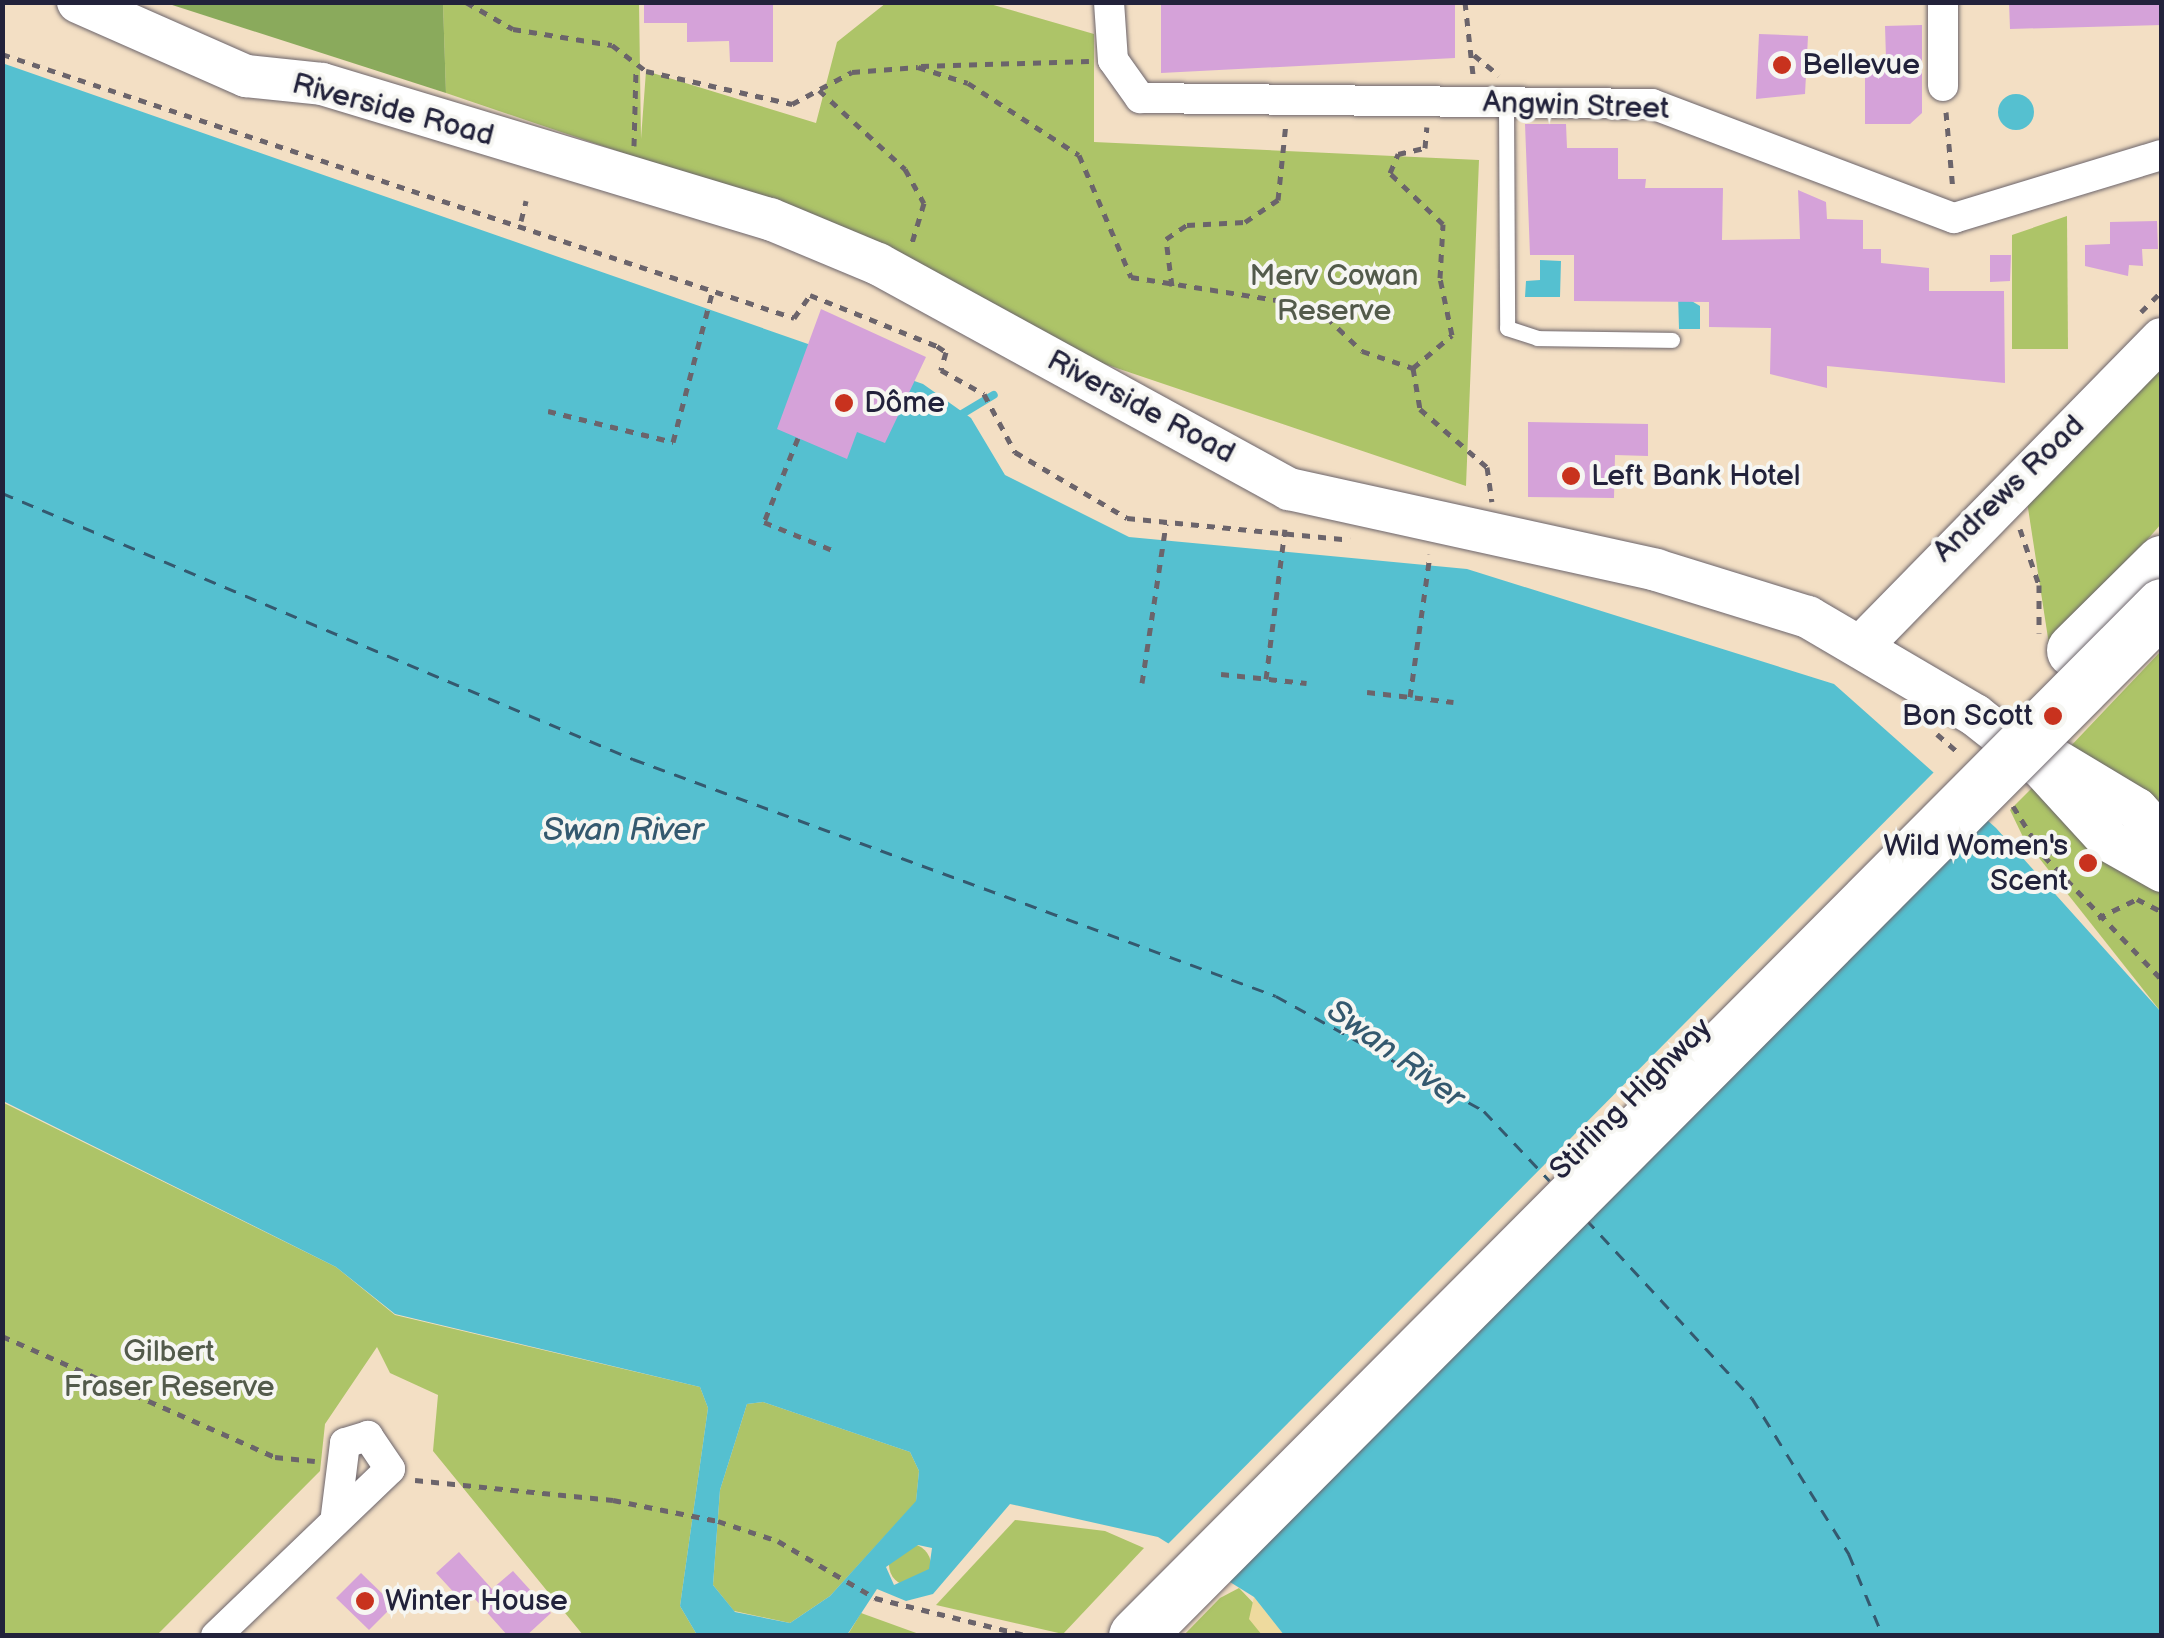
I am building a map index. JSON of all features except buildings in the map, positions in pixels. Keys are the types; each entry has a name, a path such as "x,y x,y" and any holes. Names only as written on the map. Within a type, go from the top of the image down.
{"highway":[{"name":"Stirling Highway","path":"1100,1636 2155,584"},
{"name":"Stirling Highway","path":"1136,1636 2155,584"}],"street":[{"name":"Riverside Road","path":"78,2 246,76 322,84 770,219 878,264 1290,489 1744,592 1868,636 1975,715 2067,791 2109,841 2162,871"},
{"name":"Riverside Road","path":"108,2 228,52 312,64 782,210 957,290 1294,474 1789,588 1868,636 2077,777 2138,808 2162,837"},
{"path":"1109,2 1113,60"},
{"path":"1942,2 1943,86"},
{"name":"Angwin Street","path":"1113,60 1140,98 1689,111 1954,218"},
{"path":"1954,218 2162,156"},
{"name":"Andrews Road","path":"1868,636 2017,481 2148,329"},
{"path":"216,1636 336,1514 390,1468 368,1436 354,1434 345,1443 346,1471 336,1514"}],"lane":[{"path":"1506,104 1507,328 1537,338 1672,340"}],"path":[{"path":"466,2 513,28 612,44 636,67 792,104 852,72 1043,56 1113,60"},
{"path":"1465,2 1471,74"},
{"path":"2,54 521,222 794,318 810,295 938,346 946,352 941,370 984,394 1028,462 1126,518 1285,530 1363,542"},
{"path":"636,67 636,135"},
{"path":"918,67 968,83 1079,155 1131,277 1314,306 1362,351 1413,368"},
{"path":"1943,86 1954,218"},
{"path":"818,90 905,169"},
{"path":"1172,286 1166,239 1187,224 1246,222 1278,200 1287,100"},
{"path":"1413,368 1452,336 1440,278 1444,224 1390,172 1398,154 1428,142 1427,102"},
{"path":"521,222 526,201"},
{"path":"548,411 673,442 713,290"},
{"path":"2148,329 2162,291"},
{"path":"1413,368 1425,417 1487,467 1494,493"},
{"path":"798,438 764,522 837,552"},
{"path":"2017,481 2040,638"},
{"path":"1142,684 1166,524"},
{"path":"1266,679 1285,530"},
{"path":"1413,551 1446,558"},
{"path":"1410,697 1430,554"},
{"path":"1221,674 1306,684"},
{"path":"1367,692 1453,702"},
{"path":"1933,731 1972,766"},
{"path":"2008,801 2044,856 2098,918 2162,980"},
{"path":"2044,856 2061,846"},
{"path":"2098,918 2136,899 2162,912"},
{"path":"2,1336 275,1458 346,1471"},
{"path":"390,1468 457,1491 612,1500 718,1521 836,1572 876,1598 1002,1633 1029,1636"}],"green space":[{"name":"Merv Cowan Reserve","path":"983,2 1094,34 1094,142 1479,160 1466,486 1078,355 641,159 446,93 443,3 639,3 641,139 646,71 816,123 837,42 886,3"},
{"path":"166,3 443,3 446,93"},
{"path":"2067,216 2068,349 2012,349 2012,235"},
{"path":"2161,357 2161,524 2050,651 2026,495"},
{"path":"2161,651 2161,815 2067,750"},
{"path":"2039,781 2161,887 2161,1012 2024,839 2010,810"},
{"name":"Gilbert Fraser Reserve","path":"2,1102 336,1267 395,1315 700,1387 708,1408 680,1606 697,1635 583,1635 433,1451 438,1395 390,1373 377,1347 325,1424 320,1471 157,1635 3,1635"},
{"path":"763,1402 910,1452 919,1471 916,1502 830,1596 790,1623 734,1611 713,1585 720,1490 747,1404"},
{"path":"1015,1520 1105,1531 1144,1548 1063,1634 936,1605"},
{"path":"910,1544 925,1550 931,1565 925,1580 910,1586 895,1580 889,1565 895,1550"},
{"path":"1239,1588 1284,1635 1183,1636 1220,1598"},
{"path":"861,1613 919,1634 847,1636"}],"sand":[{"path":"1254,1597 1284,1635 1262,1635 1249,1619"}],"water":[{"name":"Swan River","path":"2,63 923,384 971,418 1005,475 1129,537 1467,569 1834,684 1996,828 2161,1012 2161,1635 1284,1635 1254,1597 1158,1537 1010,1504 933,1594 906,1601 877,1589 847,1635 697,1635 680,1606 708,1408 700,1387 395,1314 336,1267 3,1101","holes":["763,1402 910,1452 919,1471 916,1501 830,1596 790,1623 735,1612 713,1585 720,1490 747,1404","918,1545 932,1548 929,1569 894,1585 886,1567"]},
{"path":"2016,94 2029,99 2034,112 2029,125 2016,130 2003,125 1998,112 2003,99"},
{"path":"1540,260 1561,261 1560,297 1525,297 1526,281 1540,280"},
{"path":"1678,293 1700,306 1700,329 1679,329"}],"pier":[{"path":"1937,769 1987,814 1223,1584 1165,1547"}],"waterway":[{"path":"962,414 994,395"}],"ferry route":[{"path":"2,493 633,759 1276,996 1484,1111 1550,1181"},
{"path":"1586,1219 1752,1398 1849,1554 1883,1636"}],"place":[{"name":"Bellevue","path":"1782,65"},
{"name":"Dôme","path":"844,403"},
{"name":"Left Bank Hotel","path":"1571,476"},
{"name":"Bon Scott","path":"2053,716"},
{"name":"Wild Women's Scent","path":"2088,863"},
{"name":"Winter House","path":"365,1601"}]}
